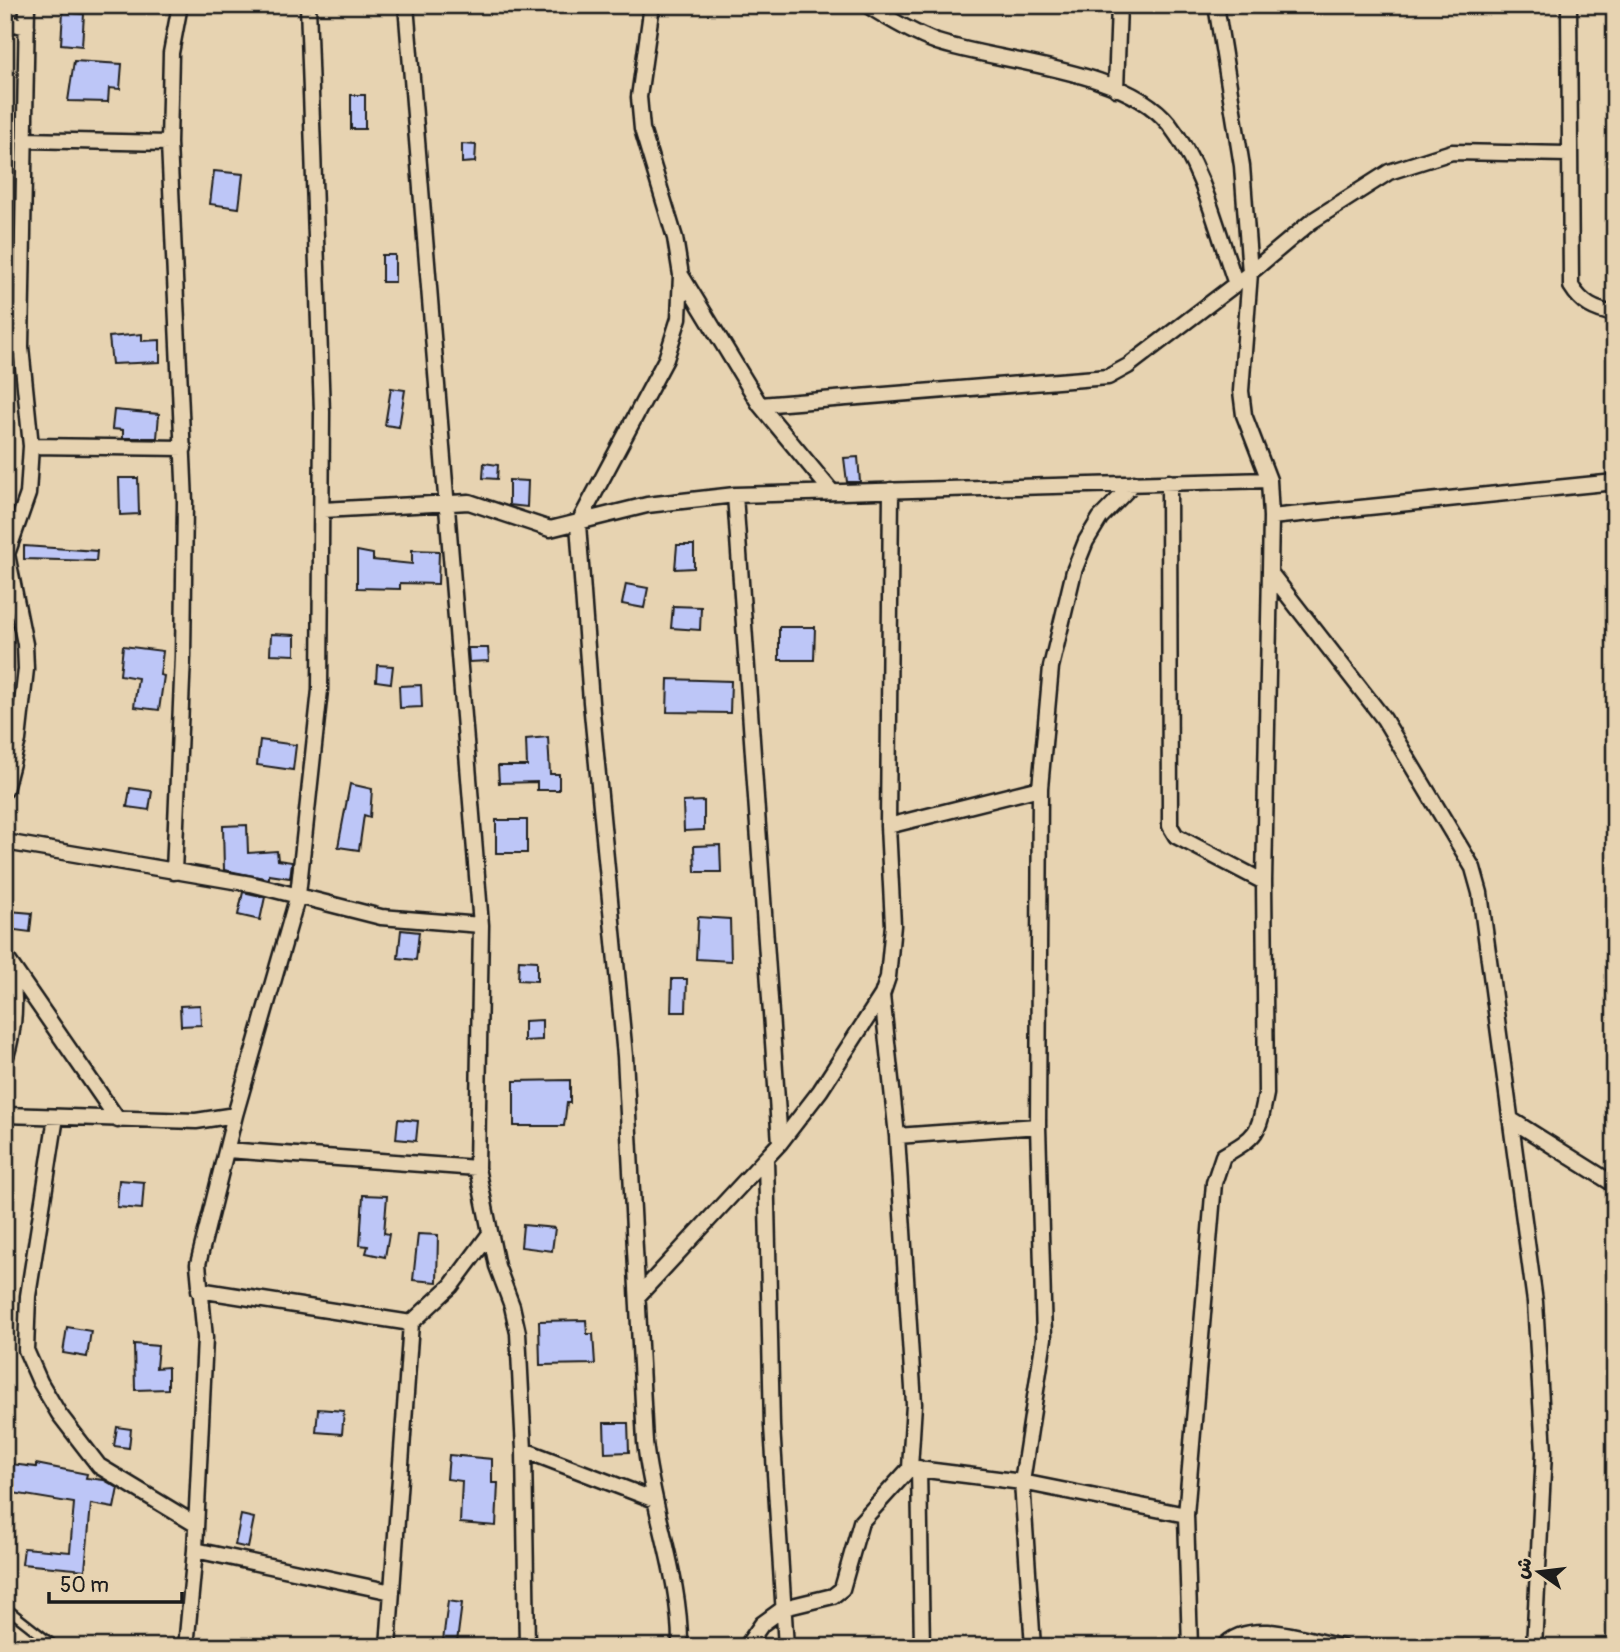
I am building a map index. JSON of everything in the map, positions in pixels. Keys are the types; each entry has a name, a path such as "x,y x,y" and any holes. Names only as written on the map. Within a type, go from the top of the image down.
{"street":[{"path":"5,790 18,740 26,669 25,643 7,554 28,494 31,446 22,356 27,5"},
{"path":"174,872 185,586 184,448 169,143 171,53 180,5"},
{"path":"186,1647 195,1550 205,1338 198,1264 236,1115 298,895 320,690 323,510 309,5"},
{"path":"406,5 481,925 477,1168 489,1235 518,1333 524,1450 527,1647"},
{"path":"652,5 639,97 642,129 667,206 681,275 679,317 666,359 578,524 591,702 625,1056 645,1442 654,1500 675,1585 680,1647"},
{"path":"867,5 914,33 939,42 1060,71 1145,101 1168,123 1192,160 1236,284"},
{"path":"1116,89 1119,5"},
{"path":"1191,1647 1186,1515 1214,1183 1223,1156 1253,1138 1261,1123 1266,1094 1265,881 1271,517 1269,480 1244,415 1241,391 1250,273 1242,166 1216,5"},
{"path":"1569,5 1571,286 1579,298 1592,309 1615,314"},
{"path":"5,22 27,27"},
{"path":"24,140 169,143"},
{"path":"760,405 1108,377 1128,366 1236,284 1312,221 1389,172 1452,152 1568,154"},
{"path":"681,275 760,405 832,492"},
{"path":"31,446 184,448"},
{"path":"323,510 446,501 468,502 551,529 647,505 735,495 1269,480"},
{"path":"1033,1647 1021,1482 1044,1338 1038,1126 1040,788 1051,667 1074,571 1086,541 1100,518 1133,482"},
{"path":"1168,482 1170,825 1176,836 1265,881"},
{"path":"1271,517 1615,482"},
{"path":"638,1296 780,1143 820,1091 882,995 892,955 888,826 891,490"},
{"path":"735,495 780,1143"},
{"path":"1272,575 1384,719 1473,869 1480,893 1535,1302 1544,1452 1534,1647"},
{"path":"888,826 1040,788"},
{"path":"5,842 298,895 381,917 481,925"},
{"path":"8,960 118,1120"},
{"path":"5,1060 14,1029 16,1007 8,960"},
{"path":"882,995 897,1136 914,1404 922,1647"},
{"path":"5,1115 197,1121 236,1115"},
{"path":"56,1117 28,1296 26,1350 40,1382 59,1414 99,1466 195,1524"},
{"path":"1510,1119 1615,1185"},
{"path":"897,1136 1038,1126"},
{"path":"227,1150 477,1168"},
{"path":"766,1159 772,1426 786,1647"},
{"path":"387,1647 411,1323 451,1286 489,1235"},
{"path":"199,1290 411,1323"},
{"path":"524,1450 654,1500"},
{"path":"915,1468 1021,1482 1186,1515"},
{"path":"746,1647 762,1624 784,1608 832,1596 842,1589 861,1522 915,1468"},
{"path":"195,1550 392,1592"},
{"path":"1223,1647 1247,1633 1341,1647"}],"lane":[{"path":"5,1607 56,1647"}],"building":[{"path":"63,12 84,14 82,46 61,44"},
{"path":"74,61 122,64 120,89 109,88 108,102 68,101"},
{"path":"351,95 365,95 365,129 351,129"},
{"path":"462,144 476,145 475,162 462,163"},
{"path":"214,171 243,174 239,208 210,204"},
{"path":"382,255 395,255 395,282 382,282"},
{"path":"142,334 142,341 160,340 160,362 112,364 109,337"},
{"path":"391,388 405,390 399,427 385,425"},
{"path":"114,410 159,414 157,438 123,438 123,430 112,429"},
{"path":"858,457 860,482 847,482 844,458"},
{"path":"484,463 498,465 497,479 483,478"},
{"path":"119,478 138,478 139,514 120,515"},
{"path":"509,480 528,481 527,507 509,505"},
{"path":"677,545 694,545 694,568 675,569"},
{"path":"24,546 97,551 96,561 24,559"},
{"path":"412,550 439,551 438,584 400,583 400,589 357,588 357,551 373,554 373,560 412,564"},
{"path":"626,584 648,588 644,608 622,604"},
{"path":"673,606 701,607 700,630 671,628"},
{"path":"779,627 815,627 814,660 779,660"},
{"path":"271,634 295,635 295,655 270,654"},
{"path":"123,646 163,651 160,675 164,676 159,710 134,707 138,678 120,675"},
{"path":"468,648 488,648 489,661 469,662"},
{"path":"377,665 393,666 391,683 376,681"},
{"path":"668,679 731,681 730,713 667,712"},
{"path":"421,685 422,707 400,708 399,686"},
{"path":"548,737 550,774 559,774 559,790 537,790 537,782 499,783 498,766 527,766 526,739"},
{"path":"260,740 296,745 293,770 257,765"},
{"path":"350,784 372,789 370,817 364,815 359,850 338,847"},
{"path":"130,788 152,791 149,810 127,807"},
{"path":"704,801 704,830 684,831 683,802"},
{"path":"496,820 527,820 527,853 496,853"},
{"path":"247,825 248,853 277,851 278,860 292,862 290,878 269,875 269,879 224,870 223,826"},
{"path":"720,845 721,872 695,872 694,846"},
{"path":"243,892 265,897 260,920 238,915"},
{"path":"9,911 32,913 30,932 7,929"},
{"path":"698,917 730,919 731,961 696,959"},
{"path":"401,930 419,932 416,960 398,958"},
{"path":"519,960 537,961 537,981 518,980"},
{"path":"672,979 687,979 686,1012 671,1012"},
{"path":"200,1005 201,1025 181,1026 180,1006"},
{"path":"542,1020 542,1040 524,1041 524,1021"},
{"path":"570,1080 570,1103 567,1103 564,1126 514,1126 514,1081"},
{"path":"398,1119 418,1121 416,1141 396,1139"},
{"path":"119,1180 144,1182 142,1209 117,1207"},
{"path":"363,1195 387,1196 384,1233 389,1234 385,1257 366,1253 368,1246 360,1245"},
{"path":"523,1225 555,1228 552,1251 521,1247"},
{"path":"418,1234 438,1235 437,1282 413,1280"},
{"path":"586,1320 587,1334 593,1334 595,1364 540,1365 539,1321"},
{"path":"67,1327 91,1331 87,1357 63,1353"},
{"path":"134,1344 158,1346 156,1368 168,1367 168,1389 135,1390"},
{"path":"318,1409 344,1411 342,1434 316,1432"},
{"path":"604,1423 628,1423 629,1452 605,1453"},
{"path":"117,1427 131,1429 129,1448 114,1446"},
{"path":"449,1455 492,1459 492,1483 498,1483 496,1526 460,1523 462,1481 447,1479"},
{"path":"11,1464 36,1467 36,1464 87,1474 86,1478 104,1480 118,1488 114,1508 91,1504 85,1570 22,1564 24,1548 70,1552 74,1503 7,1492"},
{"path":"241,1515 254,1518 248,1548 235,1545"},
{"path":"448,1601 462,1603 457,1642 443,1641"}]}
